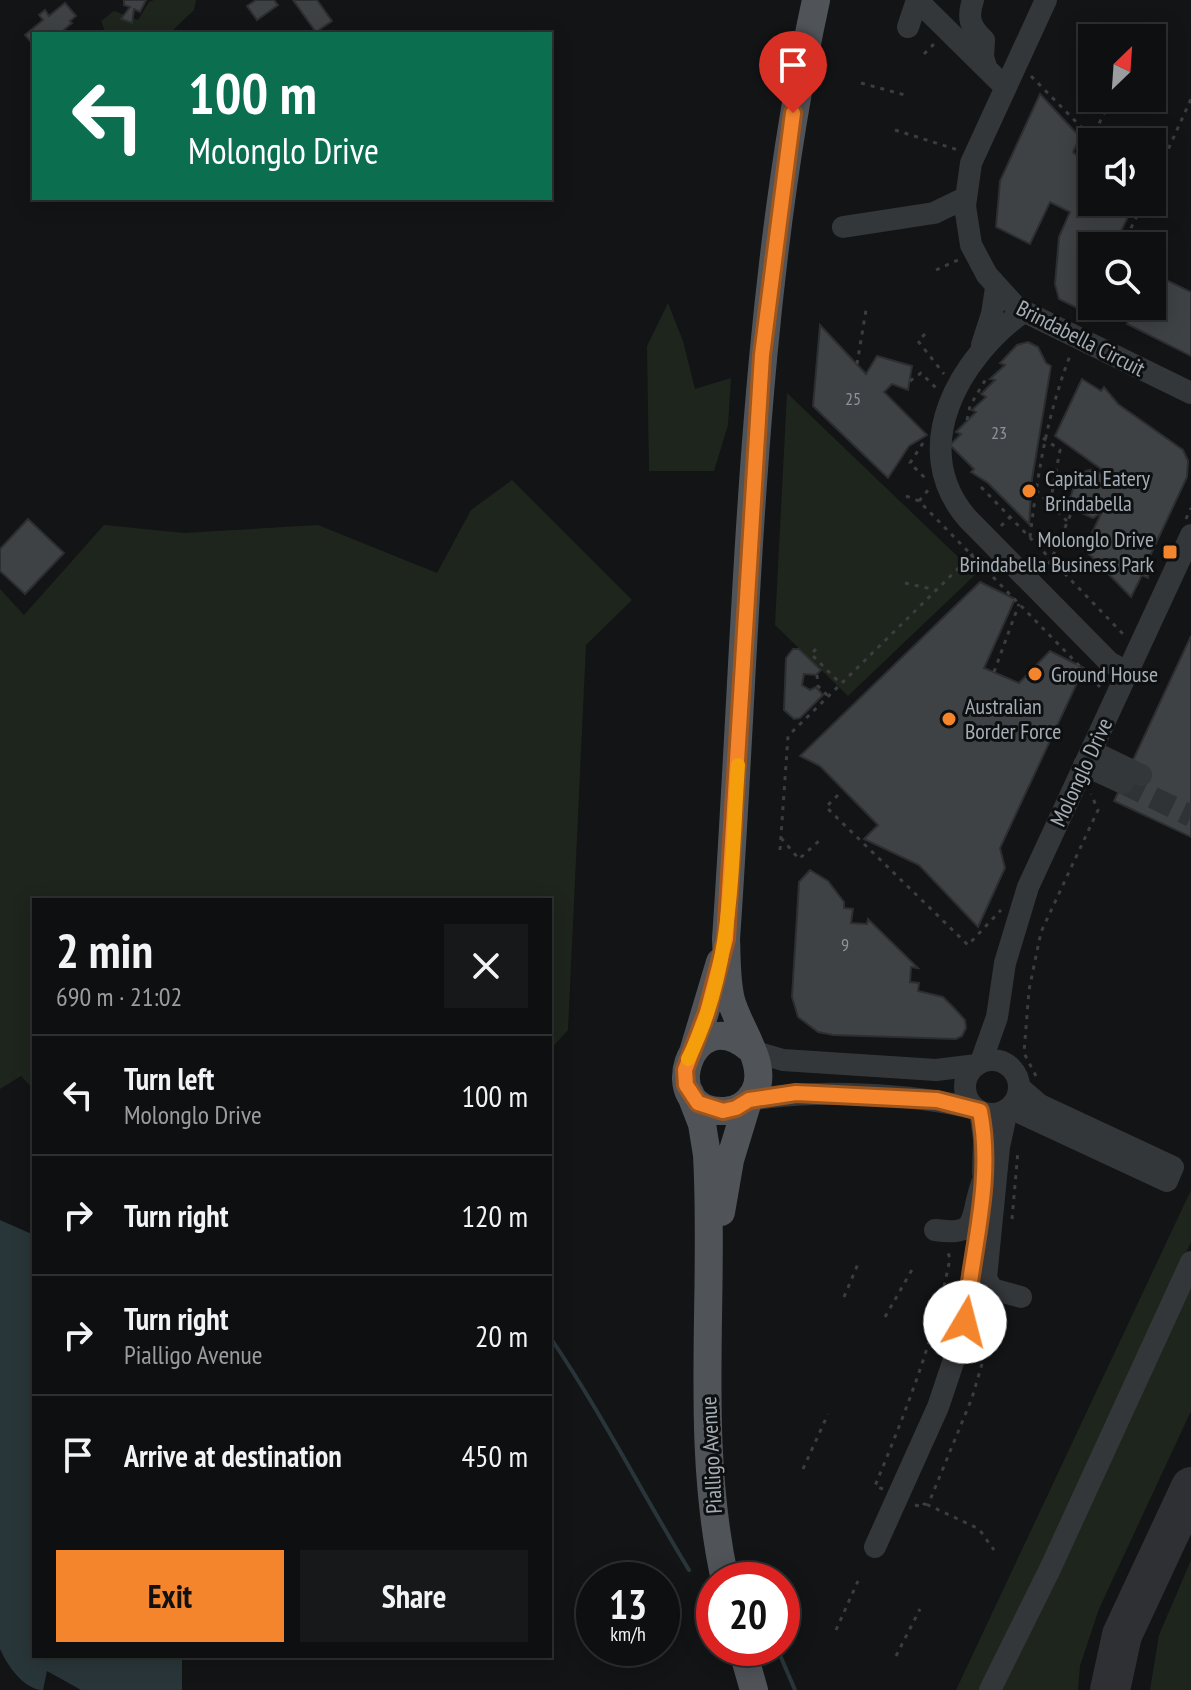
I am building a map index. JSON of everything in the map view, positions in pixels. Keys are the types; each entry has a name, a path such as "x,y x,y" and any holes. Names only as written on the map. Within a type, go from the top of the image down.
{"main road":[{"path":"726,939 707,1012 685,1070 690,1092 698,1103 716,1111 730,1110 748,1100 759,1080 758,1065 730,996 726,939 762,355 784,165 816,0"},
{"path":"694,1049 706,1040 721,1037 736,1039 750,1050"},
{"name":"Pialligo Avenue","path":"690,1092 706,1144 708,1449 712,1509 722,1562"},
{"name":"Pialligo Avenue","path":"708,1328 727,1174 748,1100"},
{"path":"747,1666 754,1690"}],"street":[{"path":"908,27 917,0 1005,87"},
{"path":"973,0 968,17 984,40 986,67"},
{"name":"Brindabella Circuit","path":"1046,0 971,163 965,198 966,223 978,260 996,288 1023,312 1191,393"},
{"path":"843,227 883,223 940,211 965,198"},
{"path":"883,223 897,226 966,223"},
{"path":"985,360 996,288"},
{"path":"1023,312 994,335 985,360 946,411 941,458 961,512 980,547 1109,662 1127,672"},
{"name":"Molonglo Drive","path":"987,1063 1017,916 1191,535"},
{"path":"1088,758 1132,779"},
{"path":"750,1050 783,1060 936,1070 987,1063 1015,1072 998,1185 974,1300 938,1407 875,1547"},
{"path":"939,1236 970,1238 998,1185 978,1110 966,1095 965,1087 970,1071 987,1063"},
{"path":"748,1100 802,1093 937,1100 991,1114 1012,1102 1033,1102 1091,1137 1170,1174"},
{"path":"939,1236 965,1230 998,1185"},
{"path":"965,1322 980,1223"},
{"path":"978,1277 980,1288 988,1298 1020,1301 989,1286 986,1276 987,1245"},
{"path":"990,1690 1050,1569 1191,1262"}],"path":[{"path":"1025,70 1082,128"},
{"path":"861,83 905,95"},
{"path":"1166,154 1191,99"},
{"path":"895,130 965,152"},
{"path":"936,270 965,256"},
{"path":"857,364 866,310"},
{"path":"1030,537 1043,438 1053,399 1073,347"},
{"path":"967,420 985,360"},
{"path":"1043,438 1060,450 1050,504"},
{"path":"981,487 1129,640"},
{"path":"1036,490 1068,522"},
{"path":"906,496 919,501 980,547 1019,604 1105,692"},
{"path":"1051,560 1073,509"},
{"path":"780,850 788,736 1010,517"},
{"path":"905,583 936,590"},
{"path":"994,672 1019,604"},
{"path":"816,649 811,654 841,684"},
{"path":"817,675 818,686 828,696"},
{"path":"838,795 826,807 968,945 1007,905"},
{"path":"781,838 799,859 820,840"},
{"path":"928,1505 924,1504 923,1507 875,1486 913,1395 934,1331 950,1258 939,1236"},
{"path":"844,1297 858,1264"},
{"path":"885,1317 913,1268"},
{"path":"803,1469 828,1414"},
{"path":"836,1630 858,1581"},
{"path":"896,1656 920,1609"}],"shaded area":[{"path":"196,0 194,10 171,32 105,32 101,21 114,11 138,20 149,2"},
{"path":"668,303 683,341 695,389 731,378 728,425 714,471 649,471 647,346"},
{"path":"787,393 976,574 848,696 775,625"},
{"path":"512,480 632,600 586,645 568,1030 552,1048 552,898 32,898 32,1088 21,1076 0,1089 0,589 24,615 104,525 184,533 318,525 437,573 471,510"},
{"path":"1191,1190 1191,1242 982,1690 956,1690"},
{"path":"0,1220 32,1234 32,1658 182,1658 182,1690 81,1690 47,1671 43,1690 36,1689 17,1676 0,1649"},
{"path":"1191,1276 1191,1411 1099,1609 1080,1666 1078,1690 998,1690"},
{"path":"1191,1560 1191,1690 1150,1690 1159,1635"}],"building":[{"path":"124,0 146,0 140,12 134,9 132,23 121,19 130,7 124,5"},
{"path":"256,0 274,0 278,5 257,20 247,6"},
{"path":"293,0 317,0 332,21 316,32"},
{"path":"65,3 76,16 61,32 32,32 32,44 25,35 43,20 39,15 45,10 49,16"},
{"path":"1040,94 1078,135 1073,152 1078,156 1078,216 1128,216 1121,232 1078,232 1078,308 1059,299 1055,284 1059,237 1070,212 1050,202 1030,244 996,227 1000,181"},
{"path":"1166,280 1191,292 1191,356 1127,324 1129,320 1166,320"},
{"path":"820,325 866,374 877,356 912,366 908,390 892,384 884,392 927,435 909,446 888,478 813,406"},
{"path":"1028,342 1038,347 1046,363 1051,366 1032,479 1029,524 988,483 971,472 974,469 950,445 961,434 956,432 976,412 972,410 986,397 981,394 995,380 990,379 1005,365 1000,363 1017,345"},
{"path":"1082,379 1101,391 1104,387 1118,404 1183,450 1188,461 1187,477 1150,556 1148,578 1142,575 1131,597 1084,549 1102,512 1093,518 1064,505 1071,496 1076,480 1086,471 1094,469 1105,477 1108,474 1055,436"},
{"path":"28,519 64,553 25,594 0,571 0,549"},
{"name":"Australian Border Force","path":"980,582 1015,599 984,668 1019,683 1050,651 1084,668 1000,848 1005,868 978,927 919,865 864,839 878,825 820,766 800,756"},
{"path":"1191,636 1191,837 1114,801"},
{"path":"793,649 799,649 821,670 816,675 804,674 802,685 810,690 816,687 823,695 800,718 794,719 784,710 786,658"},
{"path":"810,870 828,881 844,902 844,908 853,909 851,923 867,924 868,919 918,968 911,967 910,982 919,983 918,991 943,997 955,1009 965,1020 966,1028 962,1036 956,1039 833,1035 818,1032 798,1017 792,997 799,882"}],"waterway":[{"path":"552,1340 587,1394 689,1570"},
{"path":"785,1666 795,1690"}],"taxiway":[{"path":"1110,1690 1122,1635 1191,1487"}],"tunnel":[{"path":"1123,783 1191,816"}],"slow traffic":[{"path":"688,1059 707,1012 726,939 738,765"}],"place":[{"name":"Capital Eatery Brindabella","path":"1029,491"},
{"name":"Molonglo Drive Brindabella Business Park","path":"1170,552"},
{"name":"Ground House","path":"1035,674"},
{"name":"Australian Border Force","path":"949,719"}],"route":[{"path":"793,113 777,217 762,355 726,939 707,1012 687,1062 685,1078 693,1098 716,1111 736,1108 749,1100 796,1093 937,1100 980,1111 984,1139 982,1200 965,1322"}]}
